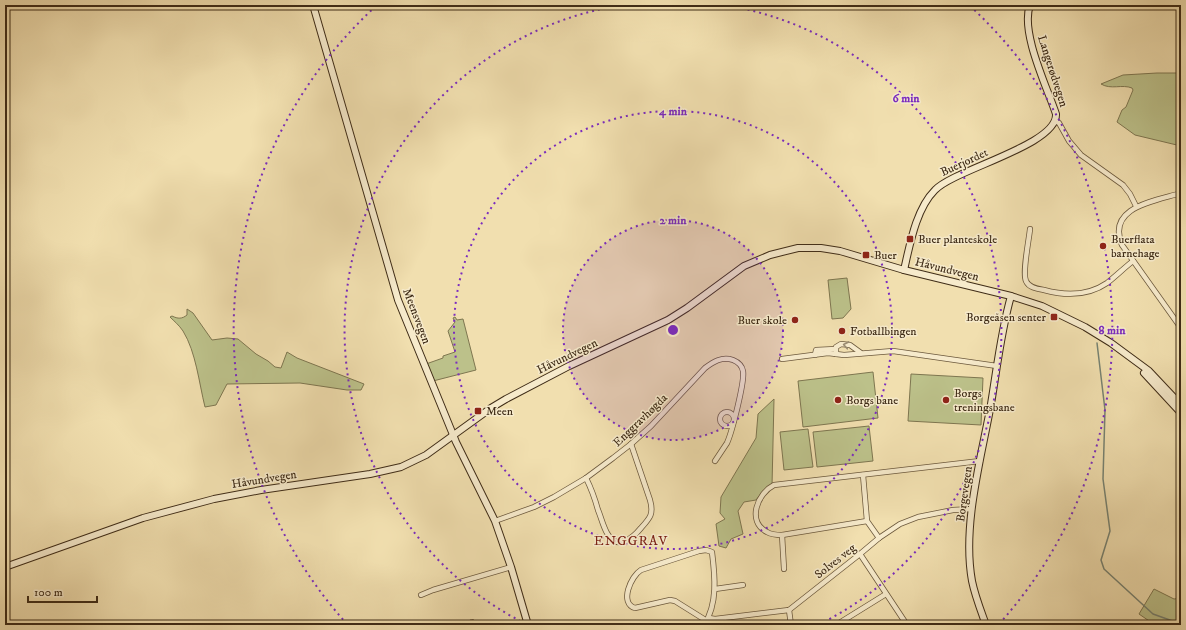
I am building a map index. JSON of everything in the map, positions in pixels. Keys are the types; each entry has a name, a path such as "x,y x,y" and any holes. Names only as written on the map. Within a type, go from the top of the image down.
{"main road":[{"name":"Meensvegen","path":"313,5 398,300 453,435 495,521 511,567 528,625"},
{"name":"Langerødvegen","path":"1030,5 1027,18 1030,35 1037,62 1056,114 1055,120"},
{"name":"Buerjordet","path":"904,270 919,216 925,203 934,191 955,176 1024,146 1049,128 1055,120"},
{"name":"Håvundvegen","path":"5,567 143,518 214,499 261,490 370,474 401,467 426,455 491,408 540,381 668,320 751,262 770,255 798,248 828,249 850,254 904,270 1011,296 1042,306 1079,323 1106,339 1149,371 1181,405"},
{"name":"Borgevegen","path":"986,625 974,588 971,569 970,534 972,509 980,461 1011,296"},
{"name":"Håvundvegen","path":"1128,356 1181,413"}],"street":[{"name":"Langerødvegen","path":"1055,120 1059,123 1069,141 1081,155 1123,184 1136,206"},
{"path":"1181,193 1136,206 1125,215 1119,231 1122,245 1181,328"},
{"path":"1030,229 1025,274 1026,281 1030,286 1064,294 1082,293 1105,284 1133,261"},
{"path":"836,351 839,344 844,344 854,347 861,353"},
{"path":"782,359 836,351 844,355 882,351 902,352 997,366"},
{"name":"Enggravhøgda","path":"495,521 548,500 586,478 631,444 651,426 705,368 720,359 734,360 743,370 743,380 734,421 727,442 715,461"},
{"path":"586,478 591,487 607,534 615,541 622,542 631,539 646,522 652,510 631,444"},
{"path":"867,521 782,535 766,532 758,523 755,512 758,501 769,488 774,485 980,461"},
{"path":"863,475 867,521 878,538"},
{"name":"Solves veg","path":"789,610 878,538 900,524 918,517 953,510 972,509"},
{"path":"782,535 784,569"},
{"path":"707,621 712,607 715,590 712,552 706,550 699,551 642,570 634,575 627,596 629,604 635,608 667,600 675,601 707,621 789,610 791,625"},
{"path":"860,554 907,625"},
{"path":"421,595 432,590 511,567"},
{"path":"715,590 743,585"},
{"path":"836,625 886,594"}],"green space":[{"path":"1181,73 1181,146 1135,135 1117,122 1122,110 1126,107 1133,90 1132,88 1128,87 1109,87 1101,84 1123,75"},
{"path":"847,278 851,309 843,318 832,319 828,280"},
{"path":"187,309 193,313 212,340 227,338 238,339 275,367 281,368 287,352 297,358 364,384 361,390 347,390 300,383 227,384 216,405 205,407 197,368 191,348 183,331 170,317 182,318 187,315"},
{"path":"455,317 457,320 463,319 476,370 433,381 426,364 455,352 448,331 455,322 453,318"},
{"name":"Borgs bane","path":"873,372 878,418 803,427 798,381"},
{"name":"Borgs treningsbane","path":"911,374 983,378 981,425 908,421"},
{"path":"774,399 772,486 763,491 756,500 744,502 738,511 743,534 731,539 726,548 719,546 716,524 725,519 720,513 721,497 756,438 758,414"},
{"path":"869,426 873,461 817,467 813,432"},
{"path":"808,429 813,467 784,470 780,432"},
{"path":"1154,589 1174,599 1181,598 1181,625 1155,625 1139,614"}],"waterway":[{"path":"1097,343 1105,410 1103,479 1110,531 1101,560 1104,569 1153,614 1181,624"}],"place":[{"name":"Buer planteskole","path":"910,239"},
{"name":"Buerflata barnehage","path":"1103,246"},
{"name":"Buer","path":"866,255"},
{"name":"Borgeåsen senter","path":"1054,317"},
{"name":"Buer skole","path":"795,320"},
{"name":"Fotballbingen","path":"842,331"},
{"name":"Borgs bane","path":"838,400"},
{"name":"Borgs treningsbane","path":"946,400"},
{"name":"Meen","path":"478,411"}],"district":[{"name":"ENGGRAV","path":"631,540"}]}
